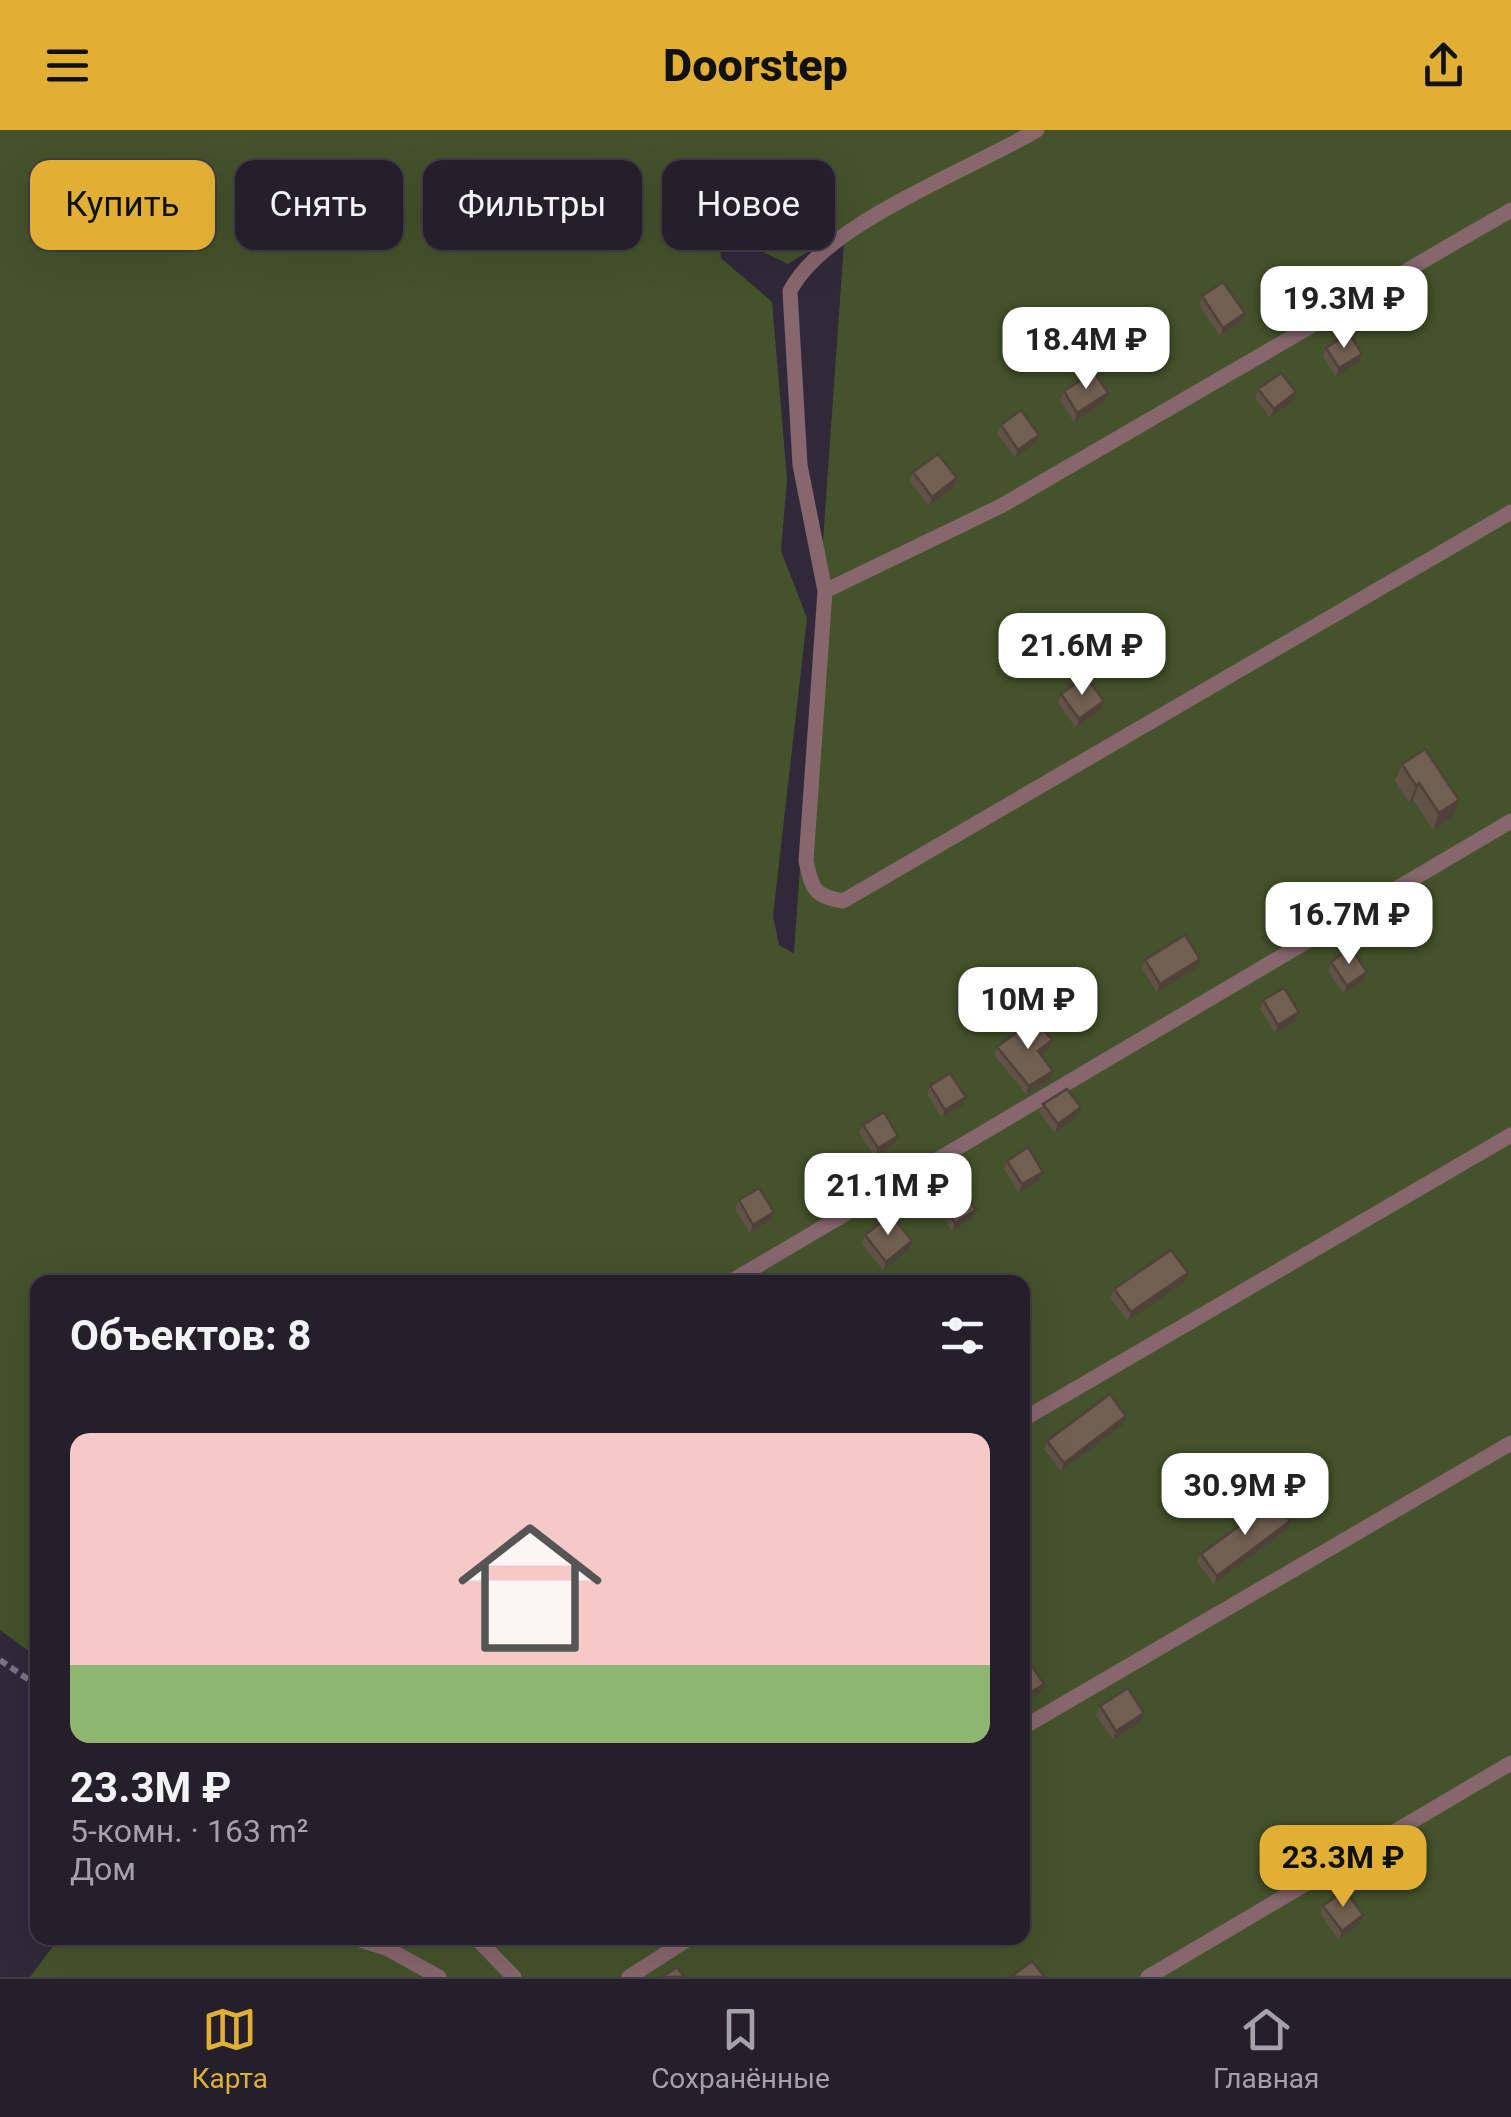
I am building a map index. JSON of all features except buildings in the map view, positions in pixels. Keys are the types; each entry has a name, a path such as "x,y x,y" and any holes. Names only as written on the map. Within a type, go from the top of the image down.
{"lane":[{"path":"1037,130 908,196 834,242 798,274 790,290 800,464 825,591 806,861 812,885 823,898 843,901 1511,512"},
{"path":"825,591 1001,506 1511,210"},
{"path":"742,1275 1511,821"},
{"path":"1030,1415 1511,1134"},
{"path":"1030,1723 1511,1443"},
{"path":"1148,1977 1511,1763"},
{"path":"376,1945 439,1977"},
{"path":"483,1945 514,1977"},
{"path":"630,1977 679,1945"}],"path":[{"path":"0,1660 30,1681"}],"green space":[{"path":"0,130 1511,130 1511,1977 30,1977 54,1945 1030,1945 1030,1275 30,1275 30,1652 0,1630","holes":["662,160 835,160 835,235 845,229 794,953 779,945 773,916 807,618 781,551 787,479 772,302 721,258 720,250 662,250"]},
{"path":"755,250 811,250 788,264"}]}
